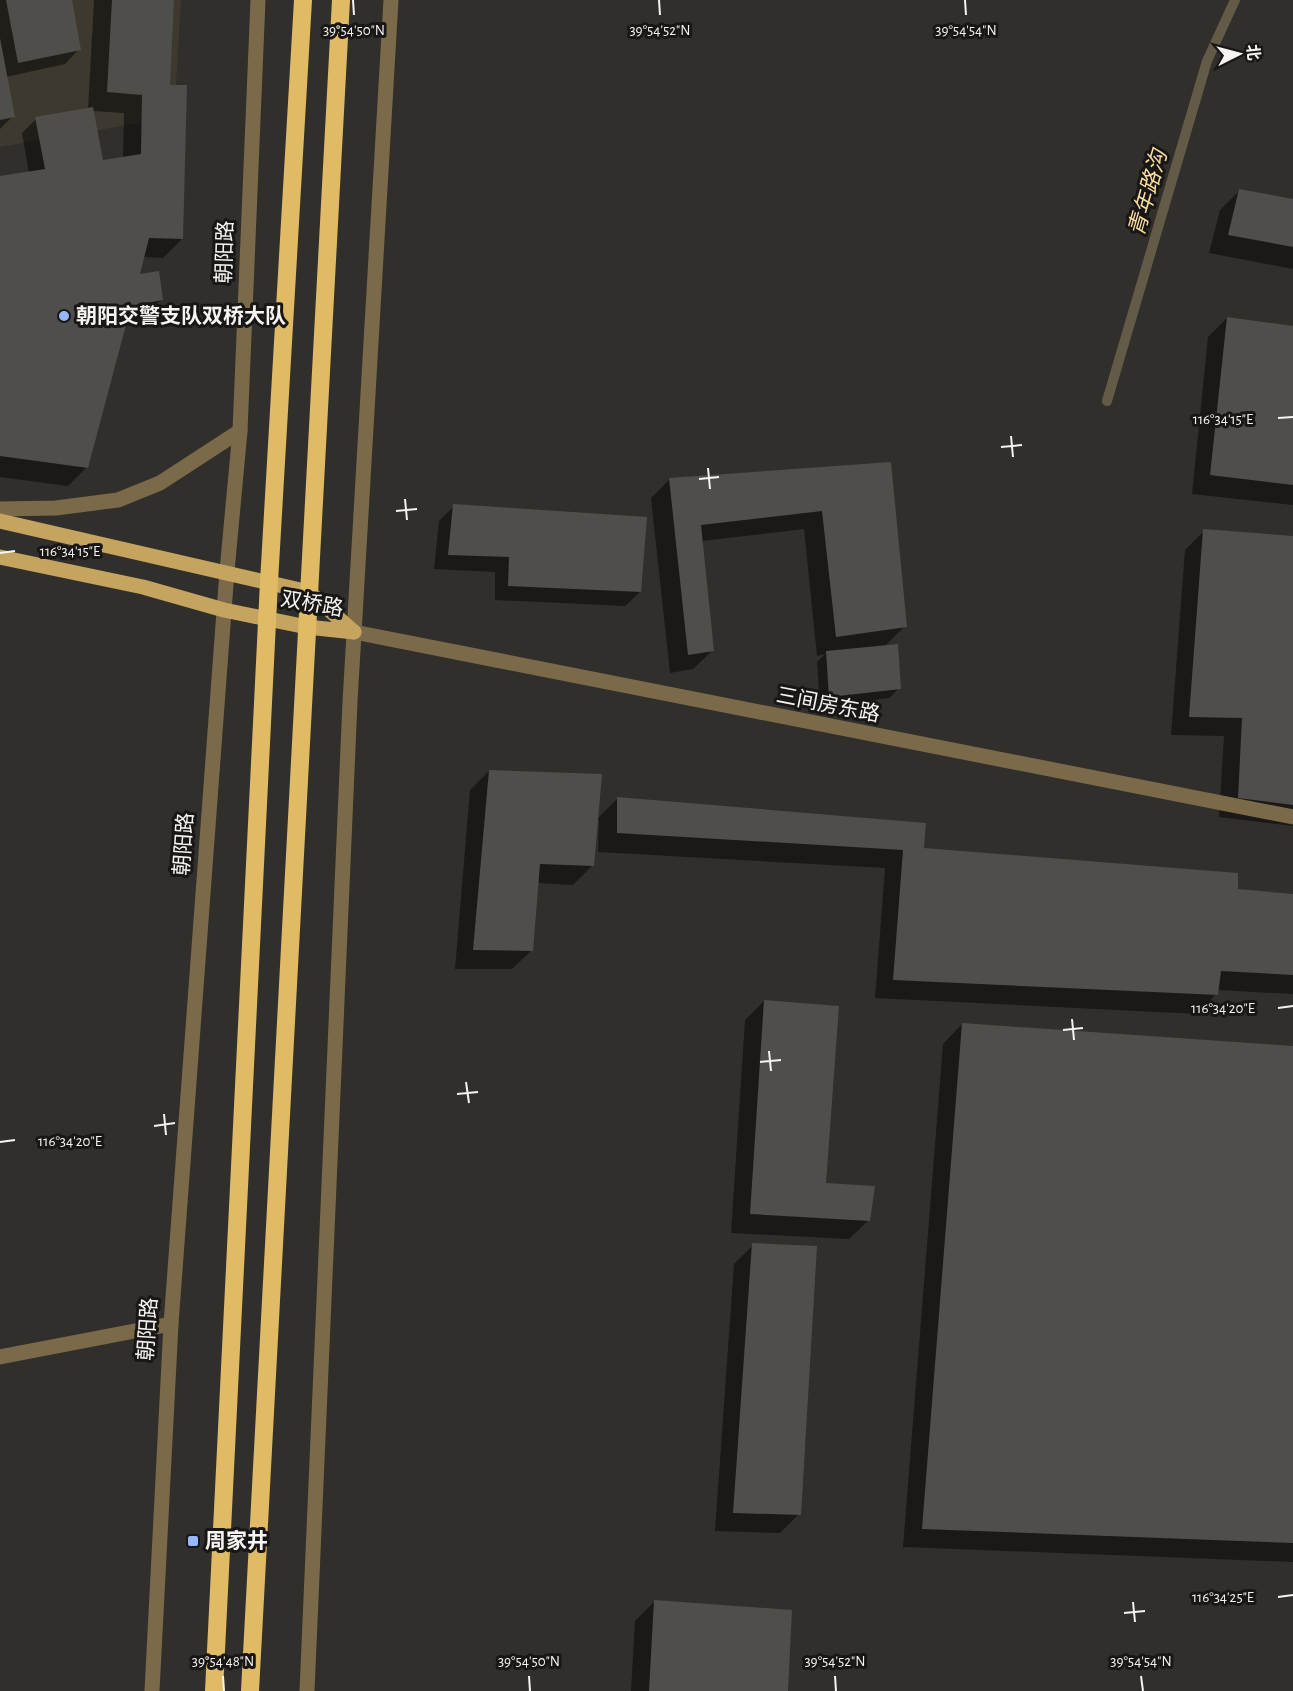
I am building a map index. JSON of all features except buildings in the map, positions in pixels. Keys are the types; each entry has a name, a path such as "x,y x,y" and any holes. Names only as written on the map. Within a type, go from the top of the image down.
{"highway":[{"path":"214,1691 269,582 303,0"},
{"path":"250,1691 341,0"}],"main road":[{"name":"双桥路","path":"0,521 309,592 354,632"},
{"name":"双桥路","path":"0,558 143,587 225,610 268,617 307,627 354,632"}],"street":[{"name":"朝阳路","path":"152,1691 171,1324 227,572 240,431 258,0"},
{"path":"307,1691 354,632 391,0"},
{"path":"0,509 56,508 118,500 160,483 240,431"},
{"name":"三间房东路","path":"354,632 1293,818"},
{"path":"0,1357 171,1324"}],"shaded area":[{"path":"0,0 181,0 174,117 0,147"}],"waterway":[{"name":"青年路沟","path":"1107,401 1207,61 1235,0"}],"place":[{"name":"朝阳交警支队双桥大队","path":"64,316"},
{"name":"周家井","path":"193,1541"}]}
